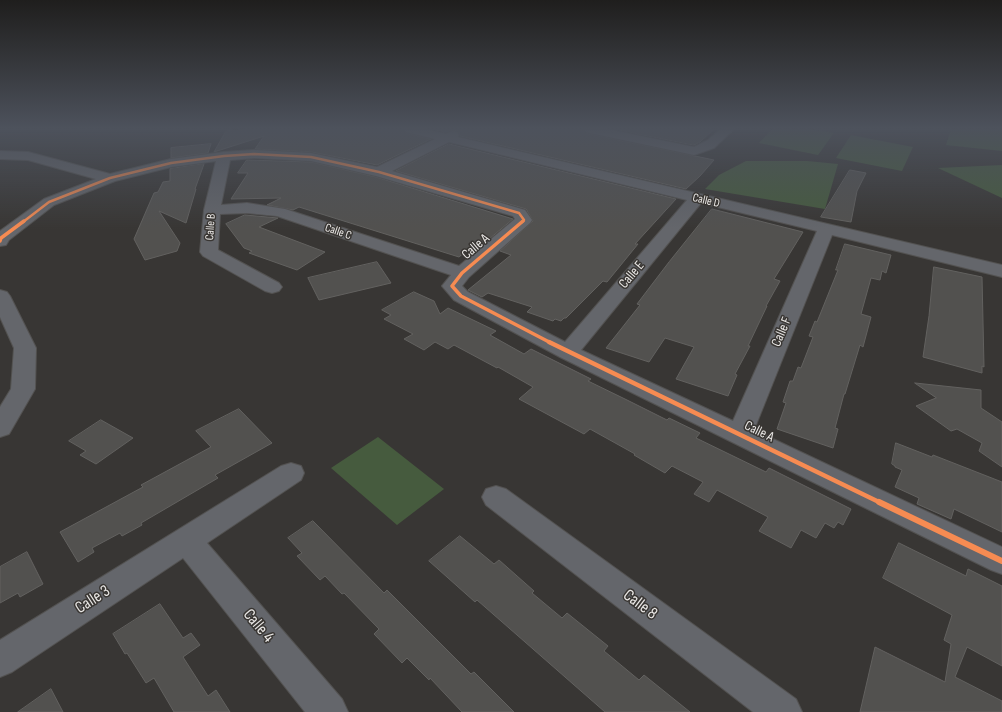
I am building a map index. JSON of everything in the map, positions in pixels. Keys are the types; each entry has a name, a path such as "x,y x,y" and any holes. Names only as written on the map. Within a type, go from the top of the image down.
{"street":[{"path":"51,162 110,178"},
{"name":"Calle A","path":"0,241 1,238 49,202 110,178 177,162"},
{"name":"Calle B","path":"223,162 212,210 209,252 272,287"},
{"name":"Calle A","path":"335,162 379,172 519,213 524,220 462,273 452,286 461,296 568,352 1002,561"},
{"path":"379,172 399,162"},
{"name":"Calle D","path":"546,162 1002,271"},
{"name":"Calle E","path":"568,352 696,199"},
{"name":"Calle C","path":"212,210 247,208 279,212 462,273"},
{"name":"Calle F","path":"739,435 826,229"},
{"path":"0,296 25,348 23,389 0,428"},
{"name":"Calle 3","path":"0,660 291,473"},
{"name":"Calle 8","path":"496,497 783,712"},
{"name":"Calle 4","path":"186,540 329,712"}],"green space":[{"path":"744,162 820,162 838,164 825,209 705,189 719,175"},
{"path":"857,162 906,162 902,171"},
{"path":"1002,165 1002,198 938,168"},
{"path":"378,437 444,489 397,525 331,468"}],"building":[{"path":"245,162 312,162 376,177 513,219 482,245 476,243 459,257 299,207 293,210 267,205 281,198 231,199 248,173 238,173"},
{"path":"363,162 383,162 377,165"},
{"path":"413,162 524,162 676,199 635,244 638,244 607,282 603,281 566,318 561,321 555,319 553,321 527,312 532,307 488,293 482,297 468,290 511,255 500,251 533,221 526,209 396,171"},
{"path":"572,162 712,162 686,189"},
{"path":"204,164 195,189 186,223 159,211 180,243 177,251 145,260 134,239 154,193 158,192 163,182 170,181 170,169"},
{"path":"850,170 866,173 857,191 851,222 821,217"},
{"path":"712,209 803,232 774,279 780,281 766,306 748,346 750,346 735,374 737,375 728,396 676,379 694,347 665,338 649,362 606,348 640,305 637,304 669,262"},
{"path":"245,215 278,218 259,227 325,252 297,270 249,253 252,251 244,248 226,224"},
{"path":"845,244 891,255 886,273 882,271 880,280 871,278 861,314 871,317 863,347 860,345 844,394 835,428 838,429 833,448 777,429 786,403 783,402 790,381 793,381 798,367 801,368 813,337 809,336 815,321 817,322 838,270 836,270"},
{"path":"377,262 391,283 319,300 308,278"},
{"path":"934,267 982,277 984,367 982,366 982,373 923,357"},
{"path":"414,292 434,301 440,314 448,308 496,331 490,335 524,354 531,349 591,379 588,381 667,420 669,418 700,433 696,438 766,472 769,468 851,509 843,525 838,522 834,528 825,523 816,538 801,530 791,548 759,531 768,517 717,490 709,502 694,494 703,482 672,466 665,473 634,455 635,454 590,429 584,434 519,399 533,387 498,367 497,368 454,345 448,349 435,342 424,350 404,339 413,334 384,319 391,315 382,310"},
{"path":"915,383 981,390 981,408 1002,422 1002,467 979,451 982,443 957,429 951,431 916,406 936,398"},
{"path":"239,409 272,443 215,475 218,478 141,523 142,525 122,536 120,533 92,548 94,552 78,562 60,532 143,487 141,485 211,447 196,431"},
{"path":"101,420 133,438 96,464 80,455 86,451 69,441"},
{"path":"896,443 932,457 933,455 1002,482 1002,532 954,509 951,519 917,504 919,498 895,487 902,470 892,464"},
{"path":"313,521 384,593 387,590 471,674 474,672 514,712 462,712 430,678 429,680 407,658 402,663 374,634 379,629 344,593 342,594 325,576 320,580 297,556 302,553 288,538"},
{"path":"460,536 494,564 499,560 534,591 532,593 562,618 567,613 608,646 604,651 639,680 644,675 690,712 605,712 477,600 475,602 429,561"},
{"path":"899,543 966,576 968,569 1002,586 1002,666 967,647 955,677 1002,701 1002,712 860,712 875,647 945,682 951,644 944,640 952,615 883,578"},
{"path":"27,552 43,584 20,597 18,593 0,603 0,567"},
{"path":"160,604 183,638 191,633 200,645 183,657 208,696 216,690 230,712 174,712 154,678 146,683 127,653 125,654 113,634"},
{"path":"51,689 63,712 18,712"}],"cycle path":[{"path":"0,241 1,238 49,202 110,178 177,162"},
{"path":"335,162 379,172 519,213 524,220 462,273 452,286 461,296 568,352 1002,561"}]}
